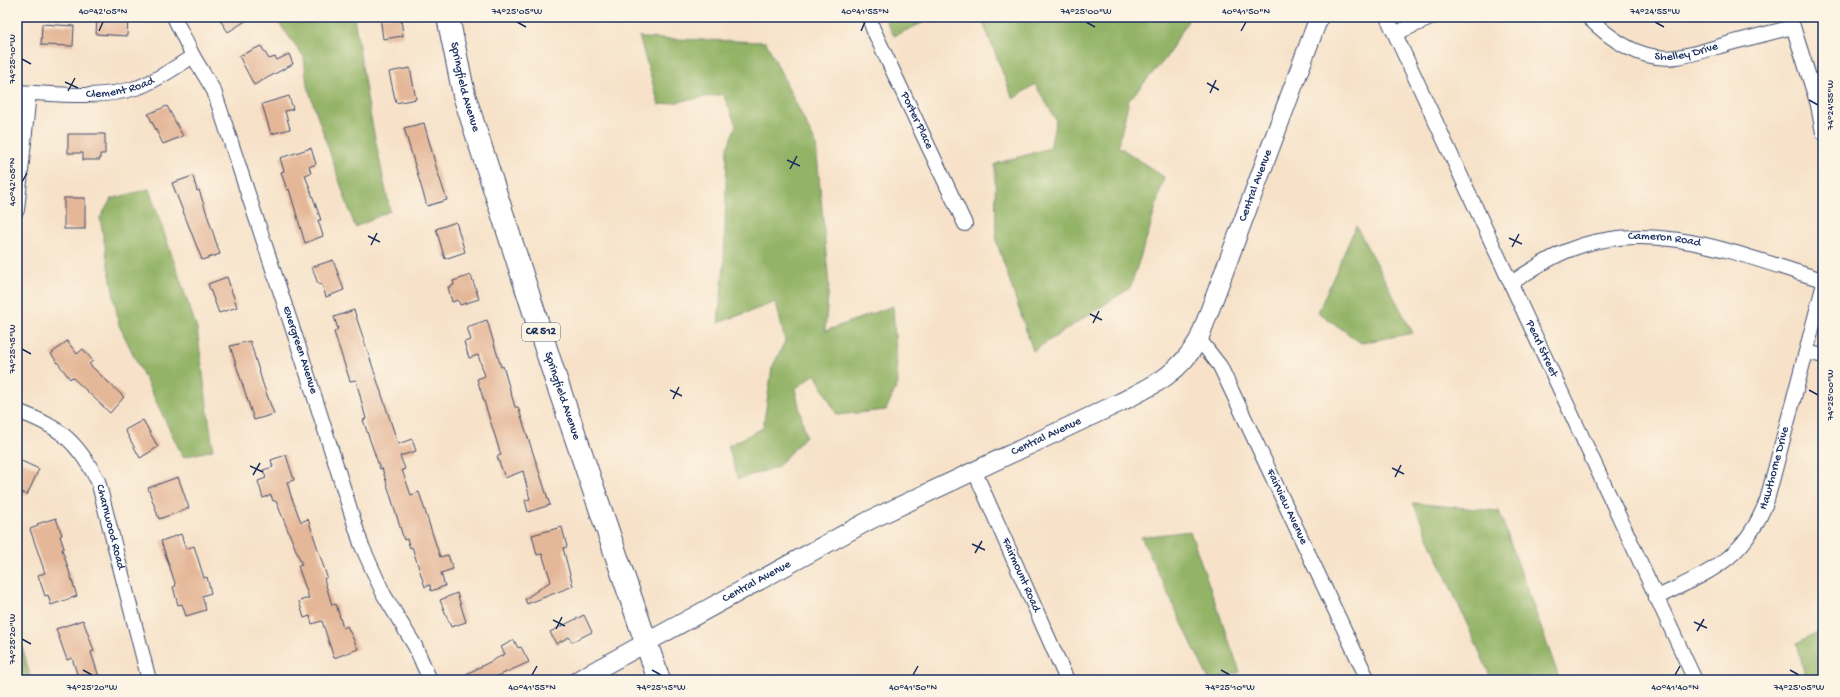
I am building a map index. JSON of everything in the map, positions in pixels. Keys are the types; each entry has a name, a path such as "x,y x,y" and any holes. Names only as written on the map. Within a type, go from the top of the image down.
{"main road":[{"name":"Springfield Avenue","path":"448,17 464,95 556,380 648,643 659,680"}],"street":[{"name":"Evergreen Avenue","path":"174,17 193,56 214,91 302,357 367,561 384,595 415,646 430,680"},
{"name":"Porter Place","path":"869,17 873,29 965,224"},
{"name":"Central Avenue","path":"578,680 870,520 1159,383 1183,362 1199,339 1319,17"},
{"name":"Pearl Street","path":"1388,17 1695,680"},
{"path":"1396,33 1432,17"},
{"name":"Shelley Drive","path":"1588,17 1603,33 1614,41 1639,52 1662,57 1676,57 1700,52 1792,22"},
{"path":"1792,22 1818,105 1823,133"},
{"name":"Clement Road","path":"23,92 86,96 122,91 140,86 193,56"},
{"path":"17,210 23,92"},
{"name":"Cameron Road","path":"1511,283 1552,257 1570,249 1604,239 1637,236 1684,240 1823,280"},
{"name":"Hawthorne Drive","path":"1656,598 1720,565 1747,540 1759,521 1767,500 1823,287"},
{"name":"Fairview Avenue","path":"1199,339 1220,366 1368,680"},
{"path":"1807,352 1823,356"},
{"name":"Charnwood Road","path":"17,411 49,424 66,436 88,462 98,481 149,680"},
{"name":"Fairmount Road","path":"974,470 1067,680"}],"green space":[{"path":"282,17 354,17 369,109 390,211 355,227 307,85 304,57 276,19"},
{"path":"884,17 935,17 894,36"},
{"path":"975,17 1190,17 1166,58 1129,100 1118,146 1164,177 1149,231 1130,288 1033,351 996,240 995,164 1050,148 1056,120 1035,84 1013,99 984,25"},
{"path":"639,36 643,38 766,42 816,144 829,285 825,331 893,306 898,383 886,410 837,415 815,374 795,389 806,436 777,467 738,479 728,446 763,428 772,368 785,341 776,302 718,323 724,267 727,149 736,125 723,94 659,105"},
{"path":"149,189 197,329 213,450 183,457 119,325 100,218 111,199"},
{"path":"1356,226 1413,333 1361,343 1318,312"},
{"path":"1413,503 1499,511 1560,680 1492,680"},
{"path":"1190,531 1240,672 1213,680 1209,680 1141,537"},
{"path":"17,627 31,680 17,680"},
{"path":"1823,629 1823,680 1806,680 1797,643"}],"building":[{"path":"97,17 128,17 127,36 96,34"},
{"path":"218,17 252,17 228,32"},
{"path":"380,17 401,17 403,36 383,39"},
{"path":"42,24 74,26 73,46 41,45"},
{"path":"261,46 269,59 275,57 277,60 289,54 293,64 254,85 239,56"},
{"path":"410,68 416,99 396,103 389,72"},
{"path":"289,96 293,109 285,111 290,129 271,134 262,104"},
{"path":"167,106 183,136 163,144 148,114"},
{"path":"424,123 447,200 427,206 404,128"},
{"path":"68,134 105,134 105,154 100,154 100,160 83,160 83,153 68,153"},
{"path":"311,148 316,164 309,167 311,173 305,175 321,220 318,220 323,236 305,243 289,189 287,190 281,172 284,171 280,158"},
{"path":"193,176 220,254 202,260 172,183"},
{"path":"64,198 85,198 85,229 64,229"},
{"path":"456,222 465,252 445,259 436,229"},
{"path":"333,260 344,290 326,297 322,285 318,284 312,267"},
{"path":"471,275 479,299 460,305 458,300 452,302 448,287 454,285 453,281"},
{"path":"227,277 237,307 219,313 208,284"},
{"path":"354,310 398,444 412,439 416,451 400,456 405,469 402,470 411,495 419,492 440,557 448,555 453,569 441,573 445,586 431,591 430,585 425,587 412,547 410,548 407,539 404,540 382,468 380,469 363,420 366,419 356,380 350,381 334,332 338,329 334,317"},
{"path":"487,320 501,367 503,366 515,407 518,407 550,505 528,512 525,500 530,499 523,471 505,478 497,456 501,455 477,379 485,376 478,355 469,358 464,342 471,340 467,327"},
{"path":"67,341 77,354 83,349 93,361 89,364 124,397 110,413 72,377 70,379 51,354"},
{"path":"250,341 274,414 254,420 230,346"},
{"path":"143,420 158,447 140,458 125,430"},
{"path":"286,455 294,480 287,482 291,496 301,522 308,519 327,577 324,579 332,605 336,604 343,628 347,626 358,649 334,658 322,621 312,624 310,616 304,618 299,601 309,598 298,566 302,565 276,501 273,501 271,495 263,498 258,481 266,478 263,470 273,467 271,460"},
{"path":"17,459 39,469 27,495 17,490"},
{"path":"178,477 189,508 159,519 148,488"},
{"path":"56,518 62,535 60,536 64,548 62,549 77,596 51,605 48,595 45,596 38,575 45,573 30,529 38,526 37,524"},
{"path":"562,527 567,547 563,548 573,586 527,604 525,599 551,581 542,554 537,555 532,535"},
{"path":"181,534 186,549 194,546 204,578 207,577 211,593 202,596 206,610 186,616 182,604 178,605 173,587 176,586 161,541"},
{"path":"457,593 466,622 451,627 440,600"},
{"path":"584,615 592,632 572,642 569,637 556,644 550,632"},
{"path":"83,620 94,651 91,652 100,680 79,680 72,658 67,660 56,629"},
{"path":"514,640 518,648 521,647 529,662 489,680 455,680 505,654 501,647"}]}
